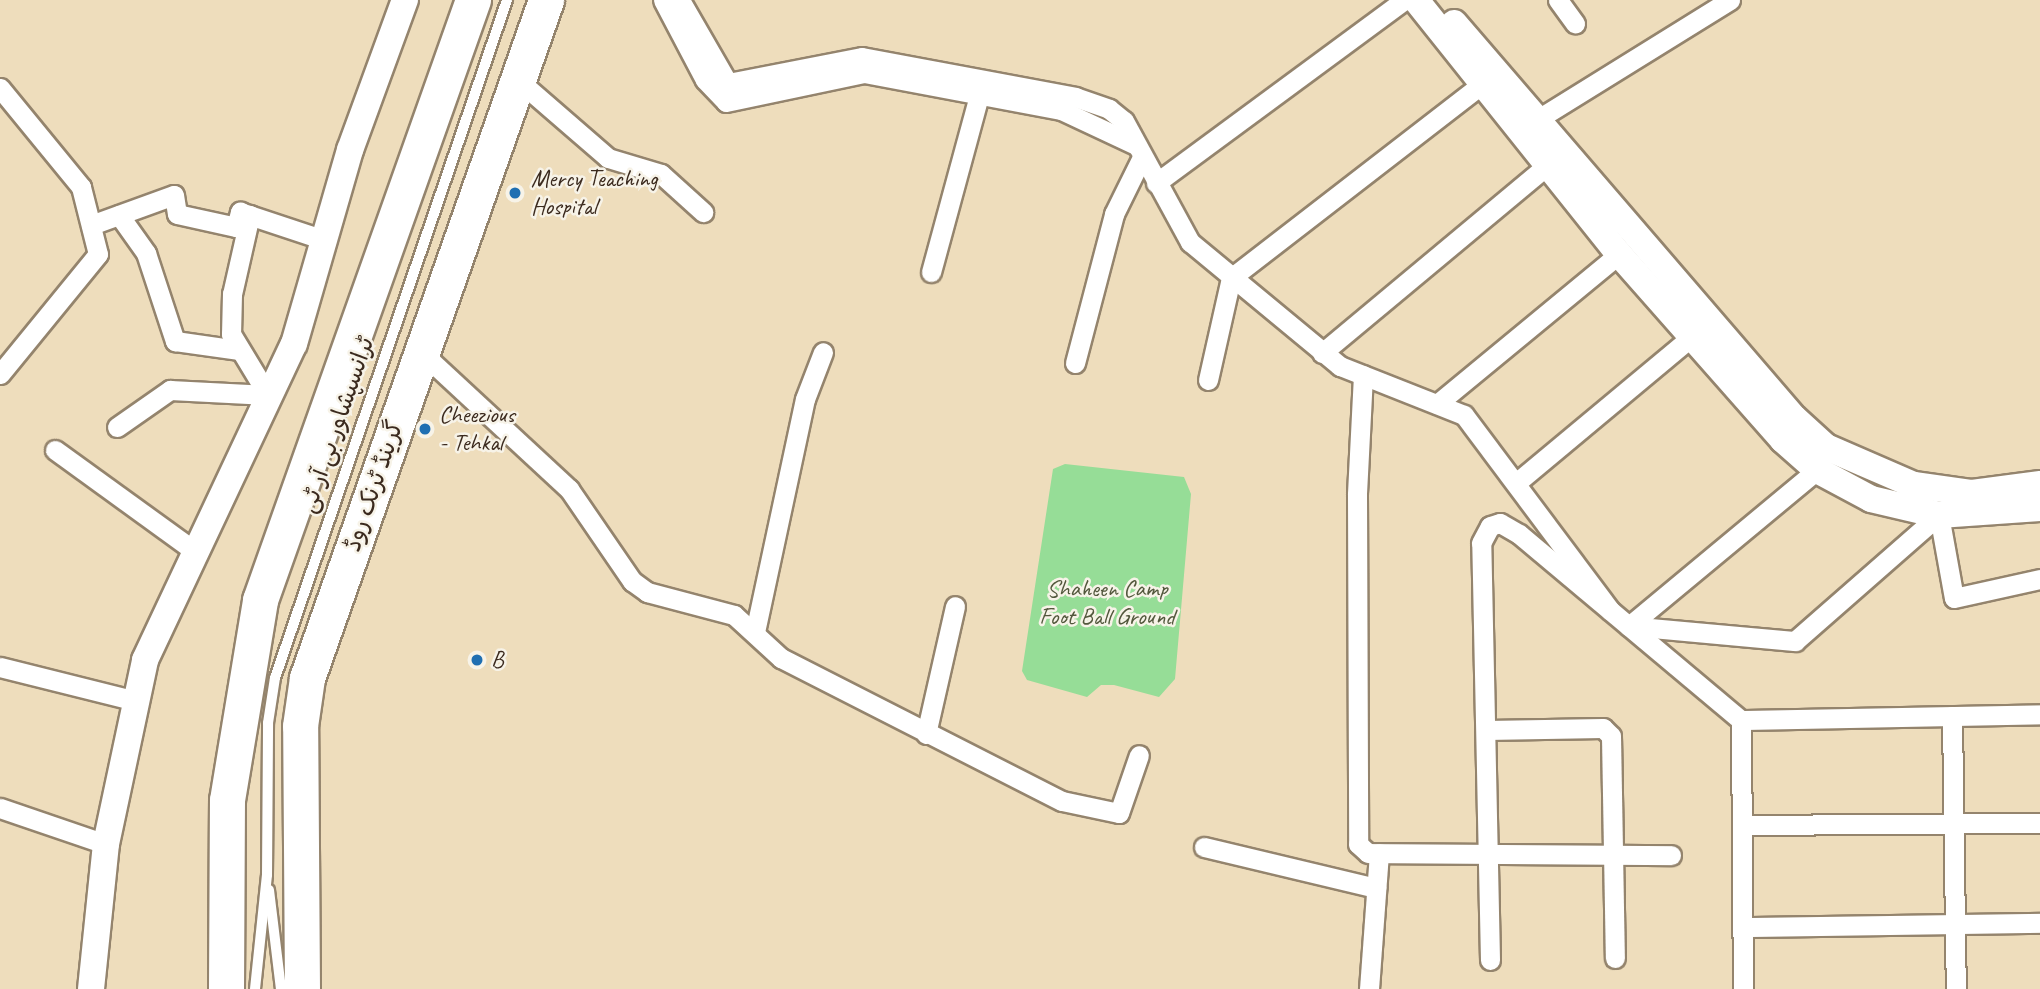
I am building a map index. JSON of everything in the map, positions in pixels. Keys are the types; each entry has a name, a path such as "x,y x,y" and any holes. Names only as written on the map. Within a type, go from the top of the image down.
{"highway":[{"path":"226,989 227,800 261,600 473,0"},
{"name":"گرینڈ ٹرنک روڈ","path":"302,989 300,726 307,678 547,0"}],"street":[{"path":"91,989 106,844 132,700 193,550 294,344 324,240 405,0"},
{"path":"663,0 705,80 726,102 864,73 1100,106 1124,121 1190,242 1322,353 1363,375 1464,415 1610,610"},
{"path":"680,0 728,83 862,57 982,88"},
{"path":"1156,183 1404,0"},
{"path":"1416,0 1481,85 1549,164 1619,254 1691,337 1817,470 1871,499 1939,515 2040,508"},
{"path":"1434,0 1794,418 1826,447 1914,485 1972,493 2040,484"},
{"path":"1558,0 1575,23"},
{"path":"1538,119 1730,0"},
{"path":"518,80 608,158 661,174 703,212"},
{"path":"1208,380 1231,278 1481,85"},
{"path":"0,88 81,187 98,254 0,374"},
{"path":"931,272 982,88"},
{"path":"1075,363 1114,214 1140,151"},
{"path":"1322,353 1549,164"},
{"path":"91,225 174,195 177,214 236,227 240,212 324,240"},
{"path":"119,215 146,253 175,341 239,350"},
{"path":"250,215 232,294 231,334 268,395"},
{"path":"1437,404 1619,254"},
{"path":"1516,483 1691,337"},
{"path":"421,352 569,489 632,581 659,598 734,615 782,658 926,734 1062,801 1113,813 1122,809 1139,755"},
{"path":"755,632 805,399 823,352"},
{"path":"1363,375 1357,495 1359,844 1379,853 1671,855"},
{"path":"117,427 170,390 268,395"},
{"path":"55,450 193,550"},
{"path":"1629,626 1817,470"},
{"path":"1939,515 1954,598 2040,579"},
{"path":"1629,626 1795,641 1939,515"},
{"path":"1490,960 1483,532 1500,523 1510,526 1741,720 2040,714"},
{"path":"926,734 955,606"},
{"path":"0,667 132,700"},
{"path":"1952,716 1956,989"},
{"path":"1741,720 1743,989"},
{"path":"1486,730 1608,731 1615,855 1615,958"},
{"path":"0,808 106,844"},
{"path":"1742,825 2040,822"},
{"path":"1204,847 1376,888"},
{"path":"1370,989 1379,853"},
{"path":"1743,927 2040,923"}],"lane":[{"name":"ٹرانسپشاور بی آر ٹی","path":"255,989 268,875 268,723 275,678 507,0"},
{"name":"ٹرانسپشاور بی آر ٹی","path":"268,875 281,989"}],"green space":[{"name":"Shaheen Camp Foot Ball Ground","path":"1065,464 1184,477 1191,494 1175,679 1159,697 1114,685 1101,685 1087,697 1027,680 1022,671 1053,469"}],"place":[{"name":"Mercy Teaching Hospital","path":"515,193"},
{"name":"Cheezious - Tehkal","path":"425,429"},
{"name":"B","path":"477,660"}]}
